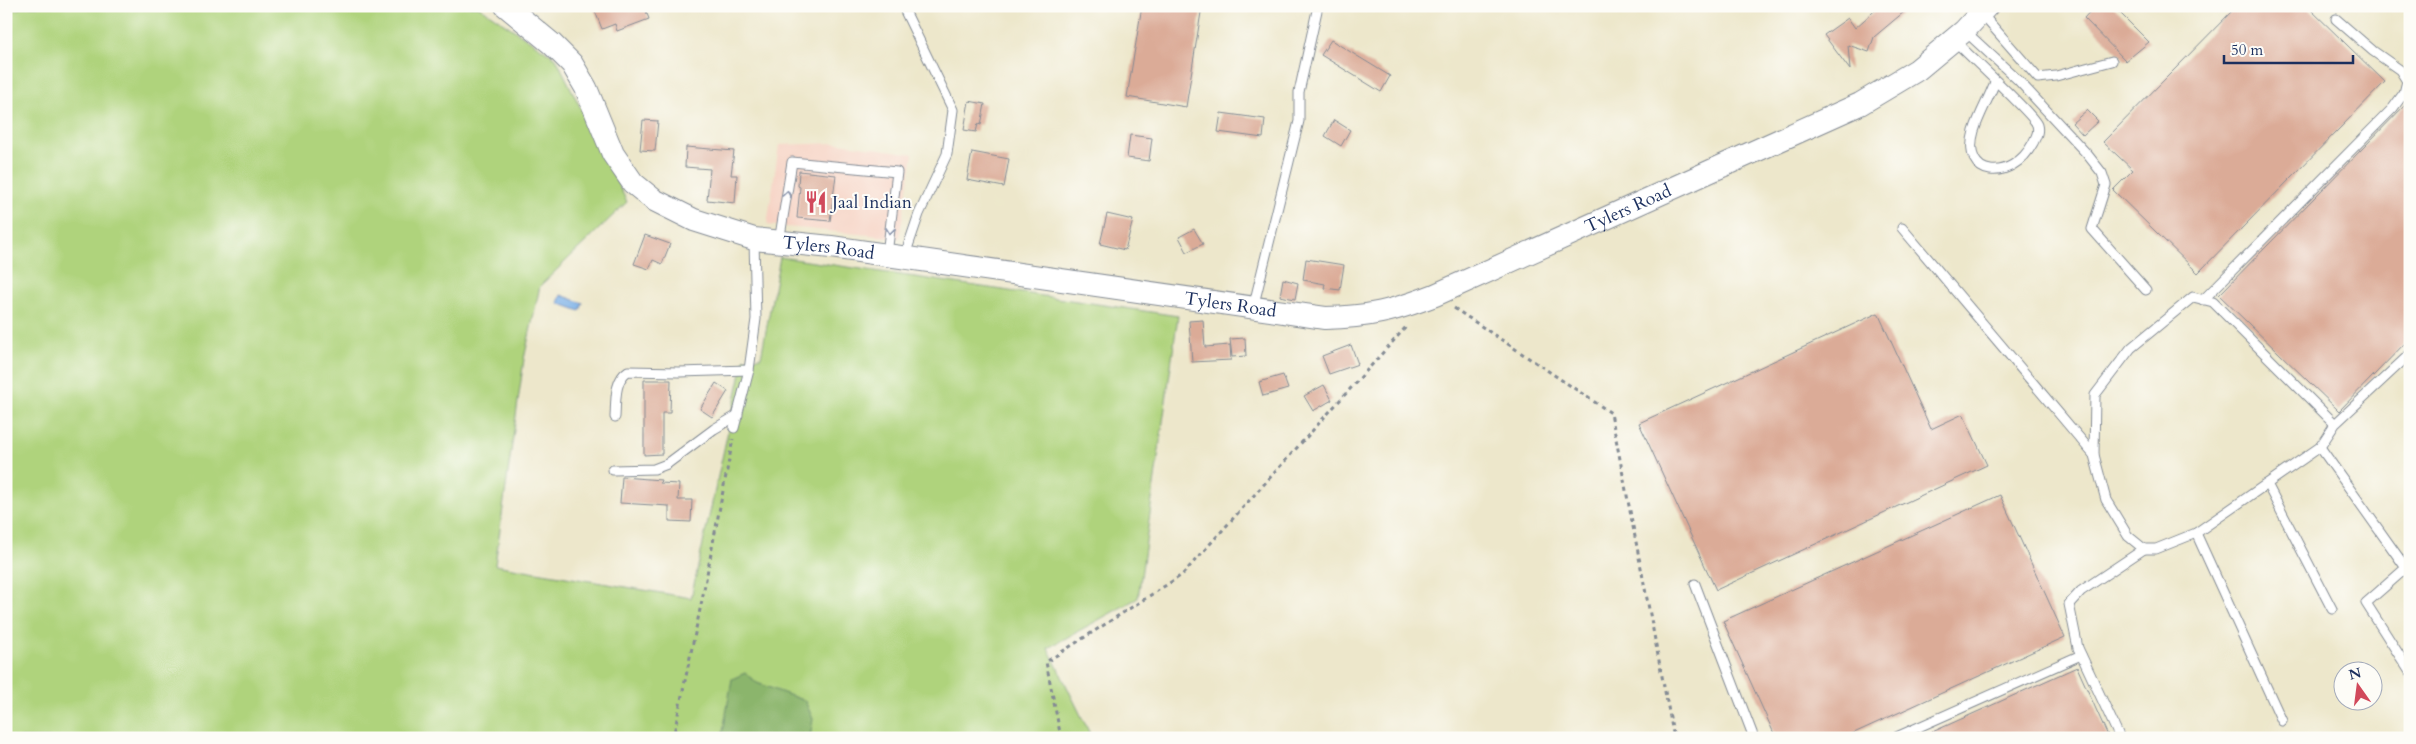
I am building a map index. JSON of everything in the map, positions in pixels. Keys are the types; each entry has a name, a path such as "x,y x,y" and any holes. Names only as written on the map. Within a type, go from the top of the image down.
{"street":[{"name":"Tylers Road","path":"506,6 552,44 572,64 586,88 613,154 633,183 654,200 694,220 754,239 895,257 1324,318 1360,317 1396,310 1435,295 1860,104 1917,70 1959,36 1984,10"}],"lane":[{"path":"895,257 920,214 947,154 953,110 905,10 907,6"},
{"path":"1253,308 1300,122 1299,92 1318,6"},
{"path":"1984,10 2038,78 2056,76 2112,61"},
{"path":"2203,300 2373,130 2404,93 2407,81 2400,70 2373,51 2336,19"},
{"path":"1959,36 1995,82 2037,124 2037,134 2026,156 2013,167 2002,171 1989,171 1980,166 1975,157 1973,145 1974,132 1995,82"},
{"path":"1959,36 2018,80 2087,154 2102,173 2106,185 2092,229 2146,290"},
{"path":"779,242 792,162 897,172 895,257"},
{"path":"1902,228 2094,455"},
{"path":"734,428 749,370 756,319 754,239"},
{"path":"2144,549 2128,536 2106,500 2094,455 2095,396 2131,348 2193,297 2213,302 2335,424"},
{"path":"2120,738 2081,655 2071,623 2069,604 2081,591 2144,549 2156,549 2196,533 2320,447 2335,424 2410,354"},
{"path":"614,417 618,383 622,375 628,371 749,370"},
{"path":"612,470 645,470 660,467 738,415"},
{"path":"2320,447 2406,568 2366,603 2410,672"},
{"path":"2266,484 2332,609"},
{"path":"2196,533 2282,721"},
{"path":"1695,584 1754,738"},
{"path":"1894,738 2081,655"}],"path":[{"path":"1435,295 1611,414 1674,738"},
{"path":"1061,738 1046,662 1182,575 1408,324"},
{"path":"673,738 702,600 734,428"}],"shaded area":[{"path":"839,143 913,154 899,238 767,225 779,145"}],"green space":[{"path":"28,6 478,6 556,58 627,202 540,286 524,359 495,565 691,598 744,359 761,357 780,257 1178,316 1138,598 1048,648 1092,738 6,738 6,12"},
{"path":"745,673 757,683 805,701 813,719 810,738 722,738 732,679"}],"water":[{"path":"561,295 583,303 580,311 558,303"}],"building":[{"path":"593,6 644,6 649,19 617,31 615,24 602,29"},
{"path":"1142,6 1202,6 1186,107 1127,97"},
{"path":"1880,6 1911,6 1874,37 1869,52 1848,45 1850,70 1824,35 1848,18 1855,28"},
{"path":"2095,6 2113,6 2149,42 2126,61 2084,18"},
{"path":"2237,6 2307,6 2385,82 2198,273 2113,190 2133,170 2103,142"},
{"path":"1331,40 1390,76 1381,92 1321,55"},
{"path":"2410,100 2410,338 2339,411 2219,295"},
{"path":"969,101 985,104 981,125 978,124 976,132 964,130"},
{"path":"2087,110 2098,121 2083,135 2072,123"},
{"path":"1221,113 1265,119 1263,138 1218,132"},
{"path":"643,120 658,121 655,151 640,150"},
{"path":"1334,120 1350,130 1341,146 1325,136"},
{"path":"1130,135 1152,138 1149,161 1127,158"},
{"path":"686,147 734,151 731,175 737,175 735,203 707,200 710,169 685,167"},
{"path":"972,152 1009,159 1004,187 967,180"},
{"name":"Jaal Indian","path":"799,171 836,175 830,221 797,218 800,187 798,186"},
{"path":"1107,214 1133,220 1125,250 1100,244"},
{"path":"1194,229 1203,244 1187,252 1179,237"},
{"path":"645,235 670,244 662,264 653,260 649,269 634,264"},
{"path":"1306,259 1344,265 1340,290 1324,288 1325,284 1303,280"},
{"path":"1283,279 1298,283 1295,299 1280,296"},
{"path":"1878,313 1931,429 1963,414 1987,465 1716,590 1639,423"},
{"path":"1203,320 1205,347 1230,345 1231,360 1192,362 1189,321"},
{"path":"1245,338 1246,356 1232,357 1230,339"},
{"path":"1351,345 1358,364 1329,374 1322,356"},
{"path":"1283,375 1288,389 1263,396 1259,382"},
{"path":"644,380 671,380 670,413 662,413 662,454 644,455"},
{"path":"716,383 728,391 712,417 700,409"},
{"path":"1324,385 1332,400 1313,411 1304,396"},
{"path":"622,477 661,480 660,483 679,484 678,500 692,500 691,522 669,521 669,506 620,503"},
{"path":"2000,495 2065,637 1843,738 1776,738 1723,621"},
{"path":"2077,667 2109,738 1919,738"}],"place":[{"name":"Jaal Indian","path":"816,202"}]}
